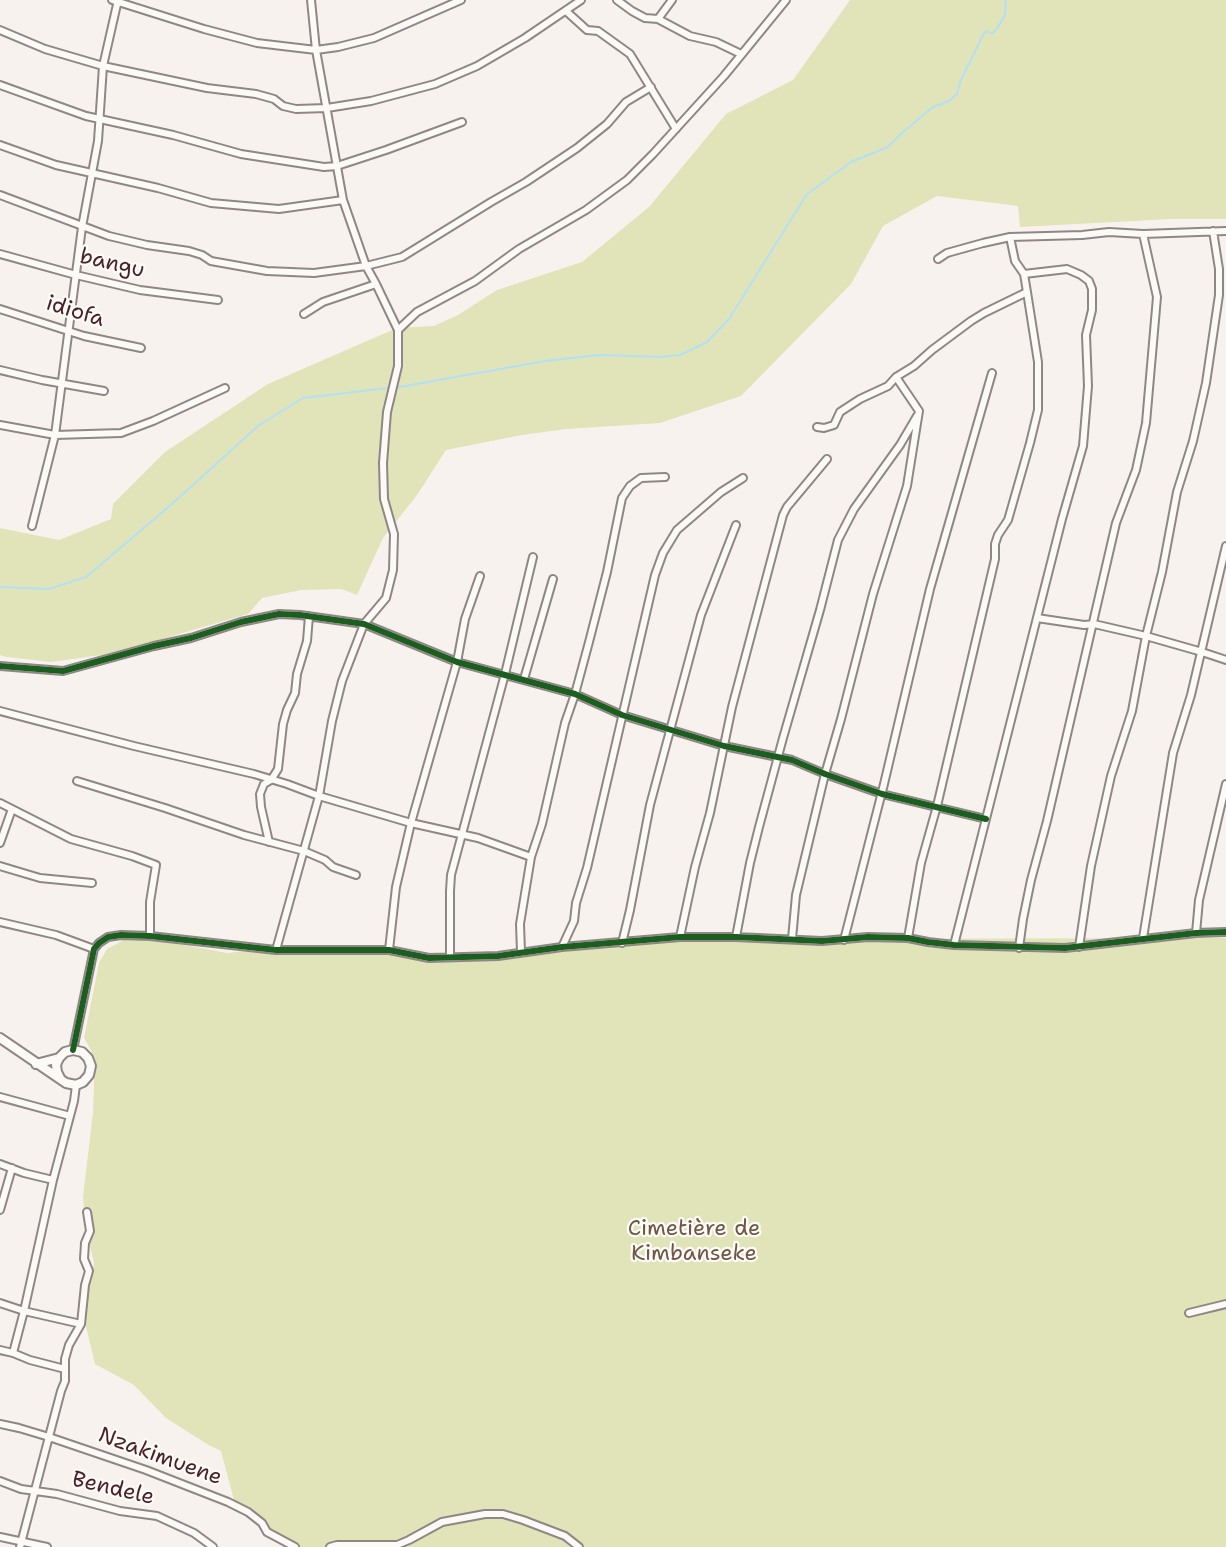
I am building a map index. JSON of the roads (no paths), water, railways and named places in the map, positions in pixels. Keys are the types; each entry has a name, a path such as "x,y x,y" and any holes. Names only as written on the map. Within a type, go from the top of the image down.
{"street":[{"path":"276,950 319,796 332,721 342,681 364,624 386,598 393,570 394,534 384,499 382,463 387,412 398,366 398,330 366,266 343,200 316,50 311,0"},
{"path":"32,526 55,435 82,227 98,141 103,66 116,1 257,43 316,50 374,38 461,0"},
{"path":"0,30 45,49 103,66 207,88 256,94 296,109 327,108 371,101 435,84 477,66 581,0"},
{"path":"617,0 645,18 658,19 690,36 716,42 741,54"},
{"path":"658,19 672,0"},
{"path":"398,330 417,312 475,281 519,249 565,222 627,180 724,76 786,0"},
{"path":"566,11 587,30 598,31 630,54 676,129"},
{"path":"0,85 86,116 173,135 242,154 324,167 337,166 462,122"},
{"path":"0,195 82,227 147,245 189,251 212,261 267,271 314,273 366,266 402,257 526,182 577,148 607,124 626,102 651,87"},
{"path":"0,145 56,165 158,188 211,203 279,209 343,200"},
{"path":"1079,947 1091,866 1111,776 1132,711 1177,492 1193,441 1206,383 1219,295 1219,269 1213,231"},
{"path":"938,259 947,253 1010,237 1109,232 1143,234 1226,231"},
{"path":"1019,948 1030,880 1050,809 1116,523 1136,470 1146,423 1157,297 1143,234"},
{"path":"908,938 921,863 937,806 994,560 995,544 1008,520 1038,410 1038,362 1027,292 1024,274 1015,261 1010,237"},
{"name":"bangu","path":"0,254 140,290 218,300"},
{"path":"954,945 1062,519 1083,446 1088,386 1086,335 1092,310 1092,289 1089,281 1067,269 1024,274"},
{"path":"304,314 323,302 376,284"},
{"path":"817,427 824,428 834,425 840,412 860,399 888,386 896,377 971,321 1027,292"},
{"name":"idiofa","path":"0,309 84,336 141,348"},
{"path":"0,370 104,391"},
{"path":"844,939 882,794 930,589 992,373"},
{"path":"792,939 796,895 825,774 873,594 907,486 919,411 896,377"},
{"path":"0,425 55,435 121,433 225,388"},
{"path":"736,937 750,863 838,540 854,509 900,445 919,411"},
{"path":"680,937 695,867 710,813 732,707 783,516 787,507 826,459"},
{"path":"521,952 520,924 531,857 542,824 565,723 575,694 607,572 622,498 630,486 641,478 665,477"},
{"path":"562,947 574,921 576,903 587,868 654,575 663,553 677,530 721,492 743,478"},
{"path":"622,943 650,805 706,597 736,525"},
{"path":"1143,938 1153,865 1173,753 1191,695 1226,546"},
{"path":"450,957 450,883 533,557"},
{"path":"389,950 396,887 411,823 457,662 465,619 480,576"},
{"path":"524,679 553,579"},
{"path":"0,666 63,671 191,638 241,622 279,614 364,624 457,662 575,694 622,715 724,746 779,756 882,794 986,819"},
{"path":"269,842 260,794 264,784 271,780 278,769 284,724 287,710 295,693 297,674 307,641 309,616"},
{"path":"1037,618 1084,625 1094,624 1146,636 1226,660"},
{"path":"0,711 271,780 411,823 461,834 531,857"},
{"path":"77,782 304,852 325,860 333,867 356,875"},
{"path":"1196,933 1199,900 1226,784"},
{"path":"0,803 71,839 132,855 156,865 150,902 150,936"},
{"path":"0,843 12,809"},
{"path":"0,866 40,878 92,883"},
{"path":"0,922 56,935 94,949"},
{"path":"73,1050 94,949 108,937 121,935 276,950 389,950 429,958 498,956 562,947 680,937 822,941 868,937 908,938 954,945 1019,948 1079,947 1143,938 1226,932"},
{"path":"0,1038 66,1083 76,1085 83,1082 89,1075 91,1066 88,1058 82,1052 73,1050 64,1052 58,1058 56,1065 60,1078"},
{"path":"36,1064 58,1058"},
{"path":"13,1353 76,1085"},
{"path":"0,1097 70,1116"},
{"path":"0,1164 53,1180"},
{"path":"0,1210 12,1167"},
{"path":"20,1544 65,1381 64,1359 81,1324 85,1285 89,1271 84,1259 85,1243 90,1230 87,1212"},
{"path":"0,1303 81,1324"},
{"path":"1189,1313 1226,1304"},
{"path":"0,1350 65,1368"},
{"name":"Nzakimuene","path":"0,1424 49,1437 146,1470 228,1502 248,1512 262,1523 267,1532 295,1547"},
{"name":"Bendele","path":"0,1481 21,1489 57,1494 120,1511 157,1516 194,1533 213,1547"},
{"path":"330,1547 397,1545 442,1522 485,1514 503,1514 565,1536 579,1547"},
{"path":"0,1537 20,1544 47,1547"}],"waterway":[{"path":"0,587 49,589 86,577 172,504 258,426 303,398 405,386 545,361 598,355 660,357 680,355 707,342 729,319 807,194 851,162 888,147 933,107 949,101 957,94 960,82 984,33 987,31 992,34 1005,15 1006,0"}],"park label":[{"name":"Cimetière de Kimbanseke","path":"694,1242"}]}
